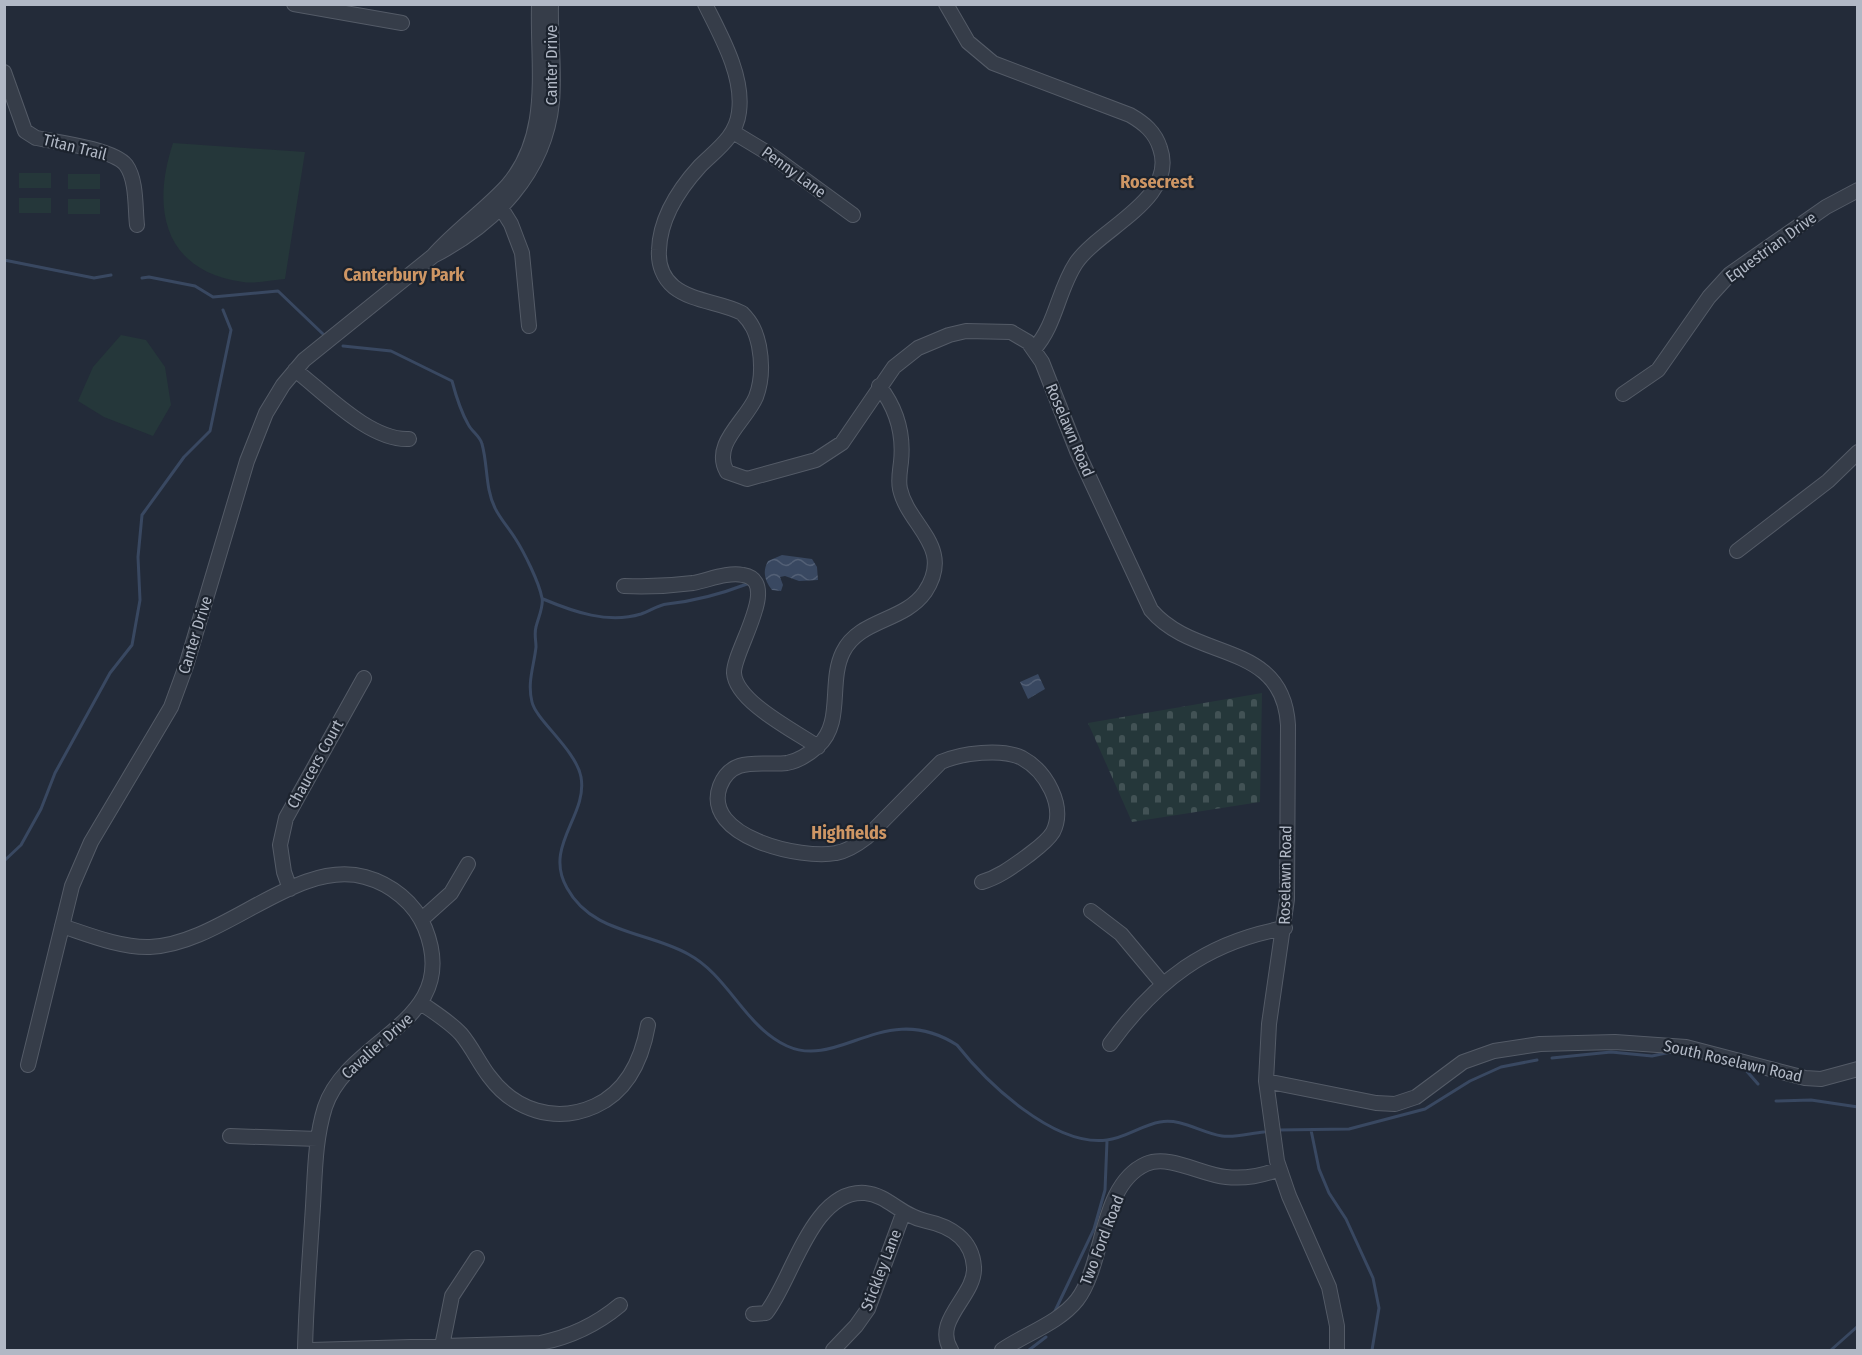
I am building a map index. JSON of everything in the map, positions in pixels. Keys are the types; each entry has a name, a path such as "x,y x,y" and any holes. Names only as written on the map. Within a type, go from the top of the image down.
{"street":[{"path":"294,4 357,9 402,23"},
{"name":"Canter Drive","path":"498,203 524,161 538,125 540,109 539,4"},
{"name":"Canter Drive","path":"28,1065 72,886 88,849 171,706 186,666 256,436 276,395 295,370 328,338 434,256 460,228 498,203 528,176 547,132 553,99 551,4"},
{"path":"705,4 727,53 738,89 739,113 733,132 676,198 662,230 659,257 663,273 675,287 742,313 757,335 761,368 759,385 751,407 725,445 724,465 734,476 747,479 816,460 842,442 879,386 906,357 949,334 1001,330 1020,336 1034,349 1047,333 1064,284 1081,256 1092,244 1142,205 1154,192 1162,171 1162,153 1147,126 1130,115 993,63 968,42 946,4"},
{"name":"Titan Trail","path":"4,72 26,131 36,138 108,155 127,167 133,185 137,225"},
{"name":"Penny Lane","path":"733,132 771,154 853,214"},
{"name":"Equestrian Drive","path":"1623,393 1658,370 1709,297 1730,274 1826,207 1857,190"},
{"path":"498,203 511,224 522,253 529,326"},
{"name":"Roselawn Road","path":"1034,349 1077,451 1151,610 1172,630 1185,638 1252,663 1276,682 1285,698 1288,725 1287,899 1285,928 1269,1024 1266,1082 1272,1142 1279,1169 1329,1287 1337,1326 1337,1350"},
{"path":"295,370 372,429 393,438 409,439"},
{"path":"879,386 898,418 902,449 899,485 903,501 926,532 931,545 933,568 926,591 910,607 867,628 848,643 837,667 830,730 818,747 797,760 749,762 731,770 721,784 719,808 731,826 747,838 821,855 834,854 855,846 867,837 932,769 953,757 976,753 1015,756 1033,766 1047,781 1057,809 1052,833 1018,863 982,882"},
{"path":"1737,551 1828,481 1857,452"},
{"path":"624,586 663,586 741,574 753,581 758,589 758,607 737,655 734,671 736,683 744,695 762,710 818,747"},
{"name":"Chaucers Court","path":"291,889 284,872 280,845 286,818 364,678"},
{"path":"421,920 452,893 468,864"},
{"name":"Cavalier Drive","path":"62,927 123,943 148,947 166,945 202,934 291,889 332,874 365,877 399,894 421,920 428,937 432,963 430,979 421,1003 401,1027 361,1056 340,1078 326,1105 318,1139 305,1350"},
{"path":"1091,911 1121,934 1162,983"},
{"path":"1110,1044 1134,1011 1162,983 1190,963 1226,945 1261,932 1285,928"},
{"path":"421,1003 461,1034 488,1075 509,1097 524,1107 544,1113 574,1113 611,1097 633,1071 645,1041 648,1025"},
{"name":"South Roselawn Road","path":"1266,1082 1376,1103 1395,1104 1416,1097 1451,1070 1474,1057 1514,1047 1582,1042 1686,1047 1805,1078 1829,1078 1857,1069"},
{"path":"230,1136 318,1139"},
{"name":"Two Ford Road","path":"1002,1350 1058,1316 1077,1300 1088,1279 1114,1202 1128,1179 1145,1164 1161,1161 1208,1174 1241,1178 1279,1169"},
{"path":"753,1314 766,1313 777,1299 798,1254 822,1216 835,1201 851,1194 865,1193 883,1198 903,1214 939,1223 958,1233 971,1252 974,1268 972,1282 951,1316 946,1330 951,1350"},
{"name":"Stickley Lane","path":"833,1350 856,1326 868,1309 903,1214"},
{"path":"442,1346 452,1296 477,1258"},
{"path":"311,1350 523,1344 557,1339 595,1324 620,1305"}],"green space":[{"path":"173,143 305,152 285,279 243,282 216,276 196,265 180,251 170,234 165,214 166,168"},
{"path":"19,173 51,173 51,188 19,188"},
{"path":"68,174 100,174 100,189 68,189"},
{"path":"19,198 51,198 51,213 19,213"},
{"path":"68,199 100,199 100,214 68,214"},
{"path":"121,335 146,340 165,367 171,405 153,436 104,417 78,401 93,367"},
{"path":"1262,693 1260,802 1132,822 1088,723"}],"water":[{"path":"782,555 812,559 817,567 818,580 799,581 785,576 780,577 783,585 781,591 772,590 765,576 766,565 768,561"},
{"path":"1038,674 1045,689 1028,699 1020,682"}],"waterway":[{"path":"4,260 94,278 111,275"},
{"path":"142,278 149,277 195,286 213,297 278,291 323,334"},
{"path":"4,861 21,845 41,809 55,773 110,673 132,645 140,600 138,557 142,515 184,457 210,431 231,330 223,310"},
{"path":"343,346 391,351 452,381 465,419 481,441 492,500 497,512 527,559 542,598 542,608 535,630 536,647 531,681 532,702 541,718 572,756 581,777 578,805 560,858 561,873 567,888 578,903 605,923 672,946 702,963 759,1026 787,1046 807,1051 826,1050 886,1031 908,1029 931,1033 957,1045 1004,1094 1044,1123 1065,1133 1087,1139 1107,1140 1168,1121 1222,1136 1264,1132"},
{"path":"543,599 579,612 616,618 641,614 664,605 708,597 747,584"},
{"path":"1552,1058 1611,1052 1652,1056 1671,1052"},
{"path":"1278,1130 1349,1129 1425,1109 1470,1081 1501,1067 1537,1060"},
{"path":"1744,1068 1758,1084"},
{"path":"1776,1101 1811,1100 1858,1107"},
{"path":"1311,1130 1319,1169 1329,1193 1346,1219 1373,1278 1379,1308 1372,1350"},
{"path":"1055,1311 1094,1229 1105,1190 1107,1141"},
{"path":"1831,1350 1858,1326"},
{"path":"1029,1350 1046,1337"}],"district":[{"name":"Rosecrest","path":"1157,182"},
{"name":"Canterbury Park","path":"404,275"},
{"name":"Highfields","path":"849,833"}]}
